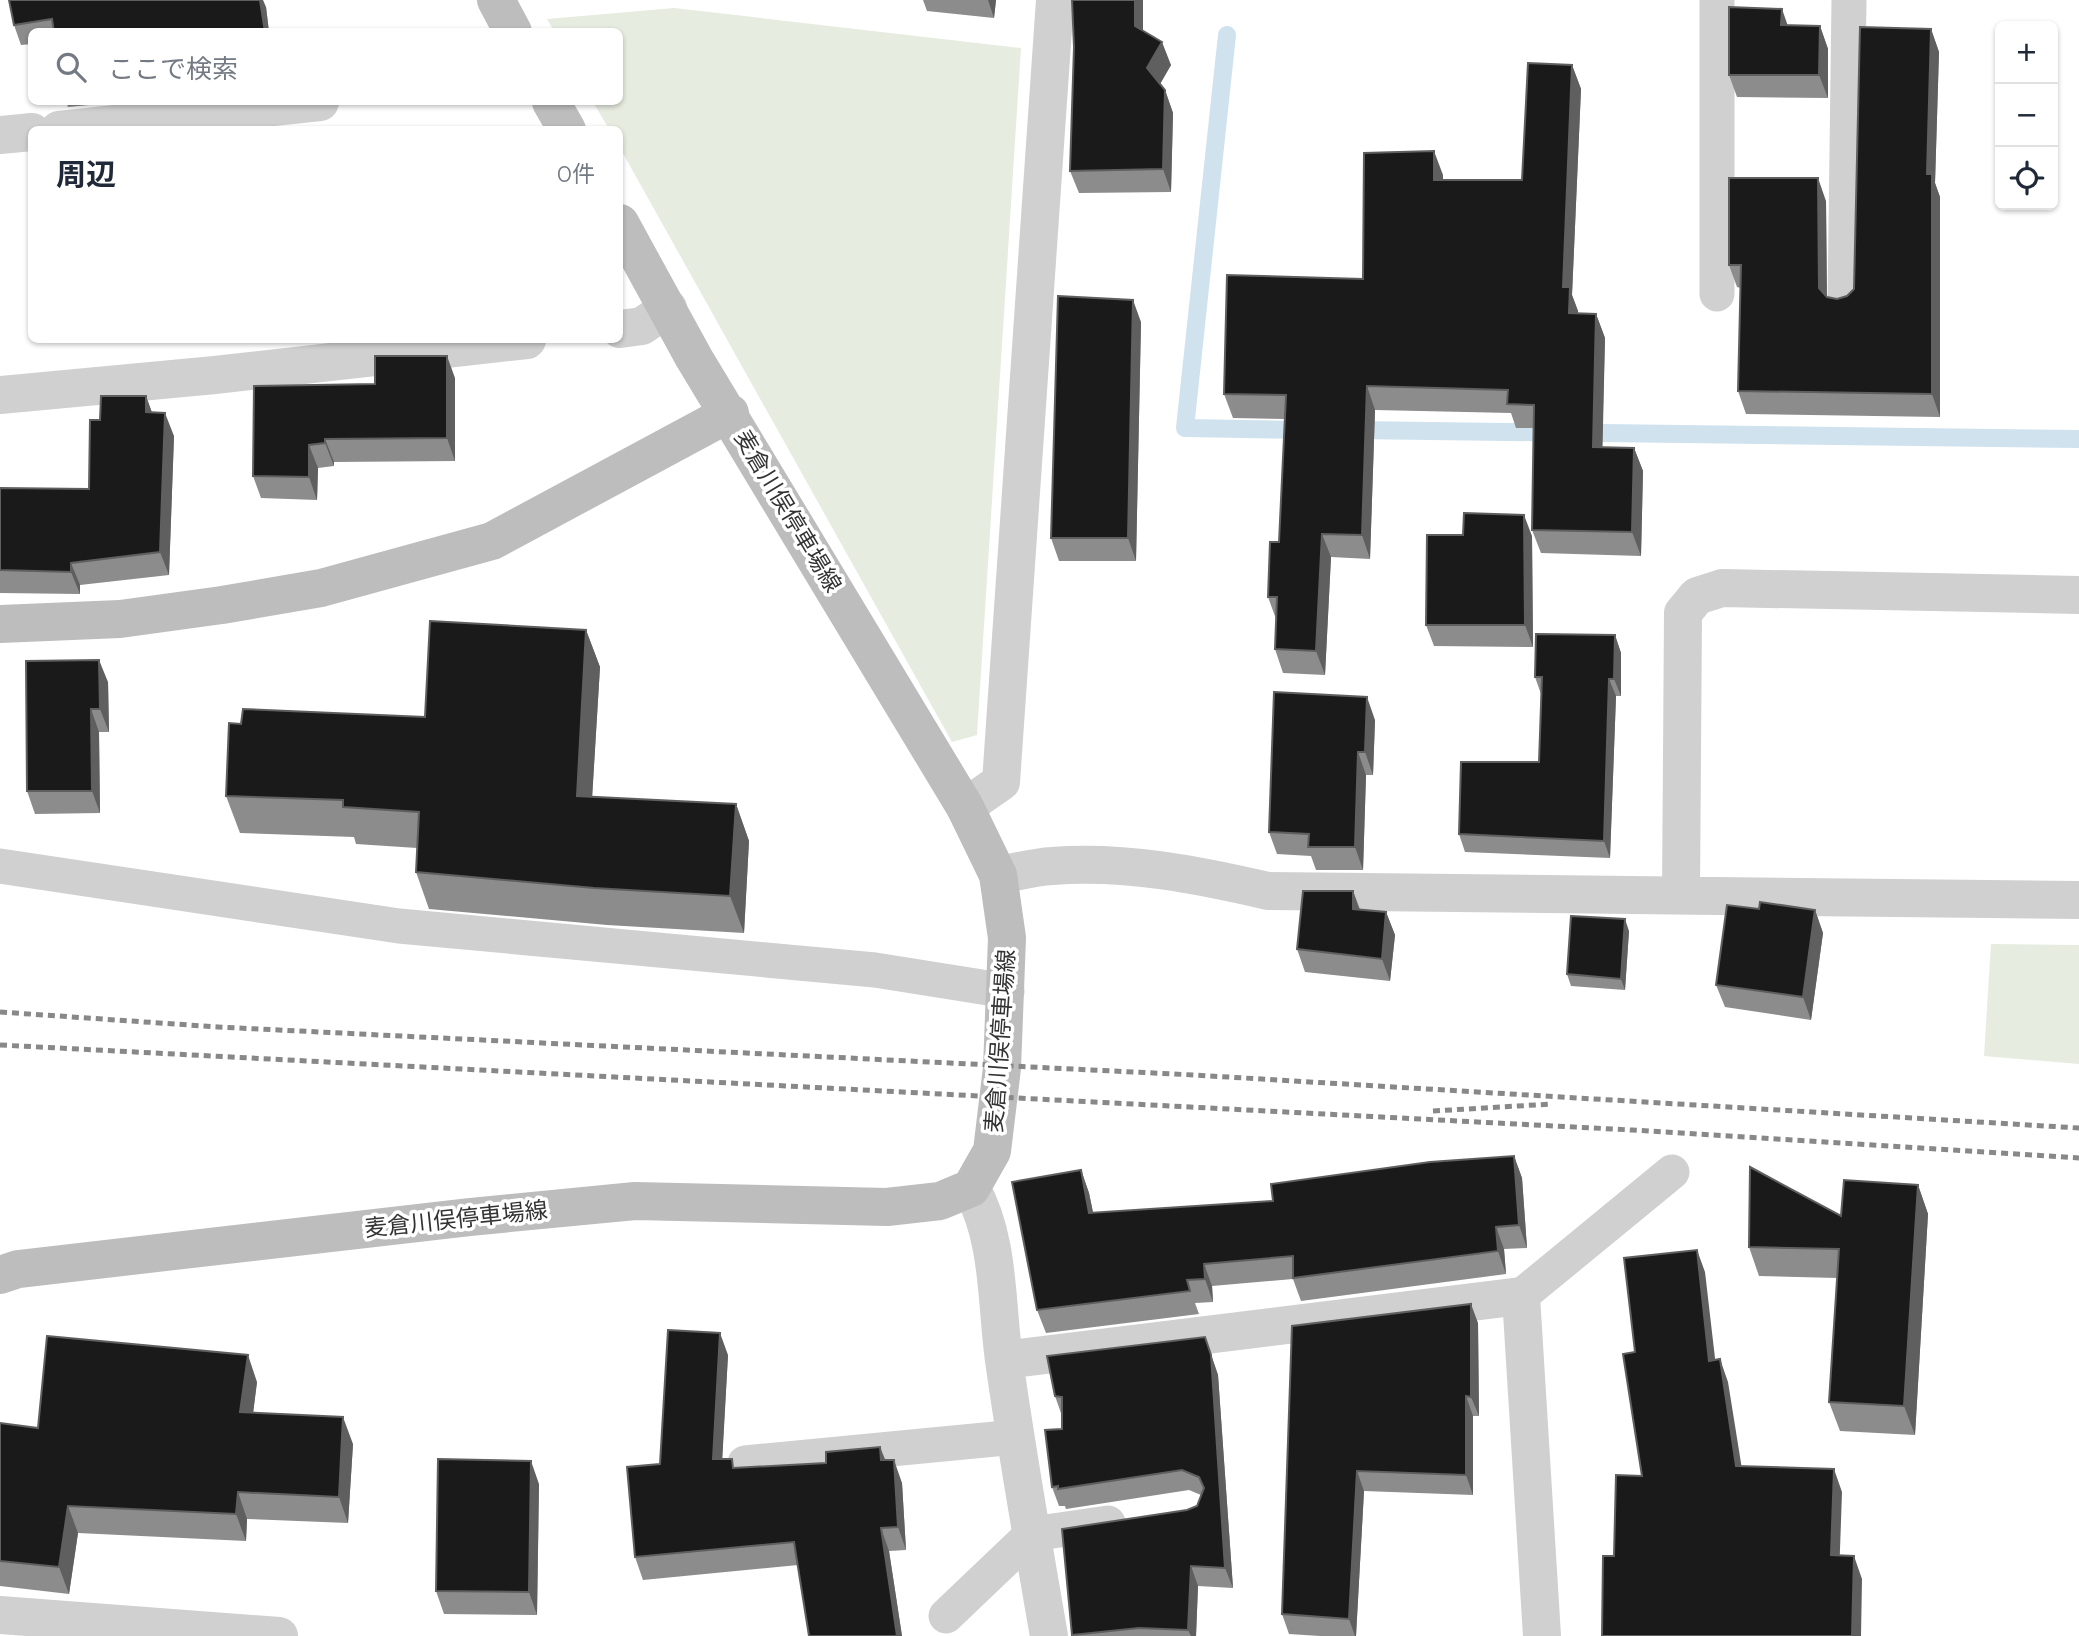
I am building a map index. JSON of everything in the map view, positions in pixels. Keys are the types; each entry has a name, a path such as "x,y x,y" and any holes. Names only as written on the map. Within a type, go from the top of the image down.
{"main road":[{"path":"496,0 511,28"},
{"path":"553,105 565,126"},
{"name":"麦倉川俣停車場線","path":"0,1275 18,1269 607,1204 635,1202 887,1207 940,1201 971,1188 992,1151 1007,991 1007,938 998,874 965,807 730,413 694,358 623,228"},
{"path":"0,624 120,619 222,605 321,587 492,541 730,413"}],"street":[{"path":"965,807 1001,782 1055,0"},
{"path":"96,126 292,105"},
{"path":"0,135 28,132"},
{"path":"623,329 642,326 668,308"},
{"path":"0,395 215,375 500,343"},
{"path":"1681,894 1683,613 1697,596 1722,588 2079,595"},
{"path":"998,874 1052,866 1114,866 1174,872 1268,891 2079,900"},
{"path":"971,1188 985,1212 1004,1360 1049,1636"},
{"path":"1004,1360 1521,1296 1542,1636"},
{"path":"0,1615 279,1636"}],"lane":[{"path":"1717,0 1717,294"},
{"path":"1845,302 1849,0"},
{"path":"0,866 400,926 875,970 1007,991"},
{"path":"1521,1296 1672,1172"},
{"path":"745,1463 1016,1437"},
{"path":"946,1616 1032,1534 1138,1518"}],"shaded area":[{"path":"674,8 1021,48 977,735 952,742 623,153 623,126 607,126 595,105 623,105 623,28 552,28 547,19"},
{"path":"1991,944 2079,945 2079,1064 1984,1056"}],"building":[{"path":"9,0 260,0 264,28 53,28 52,19 14,25"},
{"path":"1072,0 1135,0 1135,26 1162,42 1147,68 1165,90 1163,169 1070,171 1074,47"},
{"path":"1729,7 1782,9 1781,25 1820,26 1819,75 1729,75"},
{"path":"1860,27 1931,29 1927,174 1932,174 1932,394 1738,391 1741,265 1729,265 1729,178 1818,178 1819,288 1827,297 1837,299 1847,296 1854,289"},
{"path":"1528,63 1572,65 1563,287 1570,287 1569,313 1596,314 1593,447 1634,448 1632,532 1532,530 1534,405 1507,404 1508,390 1367,386 1362,535 1322,534 1316,651 1275,649 1277,597 1268,597 1270,542 1279,542 1286,395 1224,394 1227,275 1363,279 1364,153 1434,151 1434,180 1522,180"},
{"path":"1058,296 1133,300 1128,538 1051,538"},
{"path":"375,356 447,356 447,438 325,439 325,443 309,445 309,477 253,476 254,386 375,384"},
{"path":"101,396 146,396 146,412 165,413 160,552 71,563 71,572 0,570 0,488 89,489 90,420 100,420"},
{"path":"1464,513 1524,515 1525,625 1426,625 1427,535 1463,535"},
{"path":"430,621 586,630 577,796 736,804 730,896 594,888 416,872 419,812 343,807 343,800 226,796 229,723 241,724 243,709 425,717"},
{"path":"1536,634 1615,635 1614,679 1609,679 1604,841 1459,834 1461,762 1539,762 1542,677 1535,677"},
{"path":"99,660 100,709 91,709 92,791 27,791 26,661"},
{"path":"1274,692 1367,697 1365,752 1358,752 1355,847 1308,847 1309,834 1269,832"},
{"path":"1303,891 1353,891 1353,909 1386,912 1382,959 1297,949"},
{"path":"1760,902 1815,910 1803,997 1716,985 1727,905 1759,909"},
{"path":"1571,916 1625,919 1621,979 1567,974"},
{"path":"1514,1156 1519,1225 1496,1227 1498,1251 1293,1278 1293,1256 1204,1264 1205,1279 1187,1280 1190,1291 1037,1310 1012,1182 1081,1170 1089,1213 1273,1201 1271,1184 1430,1162"},
{"path":"1750,1167 1841,1216 1844,1180 1918,1185 1904,1406 1829,1402 1839,1249 1749,1247"},
{"path":"1697,1250 1709,1361 1720,1359 1736,1466 1834,1469 1831,1555 1854,1556 1852,1636 1602,1636 1603,1556 1614,1556 1616,1475 1642,1476 1623,1354 1635,1352 1624,1258"},
{"path":"1471,1304 1471,1397 1466,1396 1466,1475 1357,1471 1349,1619 1282,1614 1292,1326"},
{"path":"668,1330 720,1333 713,1459 732,1459 733,1468 826,1463 826,1452 880,1447 881,1460 894,1460 898,1527 881,1528 897,1636 809,1636 794,1542 635,1557 627,1467 660,1464"},
{"path":"47,1336 248,1355 240,1412 343,1417 339,1497 238,1492 236,1514 68,1506 59,1567 0,1561 0,1423 38,1428"},
{"path":"1205,1337 1211,1355 1225,1568 1191,1566 1188,1630 1139,1628 1072,1635 1062,1529 1187,1510 1197,1506 1204,1488 1199,1477 1182,1470 1058,1489 1058,1486 1052,1487 1045,1430 1062,1429 1062,1397 1055,1396 1047,1356"},
{"path":"438,1459 531,1461 529,1592 436,1591"}],"waterway":[{"path":"1227,35 1185,428 1308,430"},
{"path":"1353,430 2079,439"}],"railway":[{"path":"0,1012 218,1027 1194,1075 2079,1128"},
{"path":"0,1045 1632,1130 2079,1158"},
{"path":"1433,1111 1552,1104"}]}
